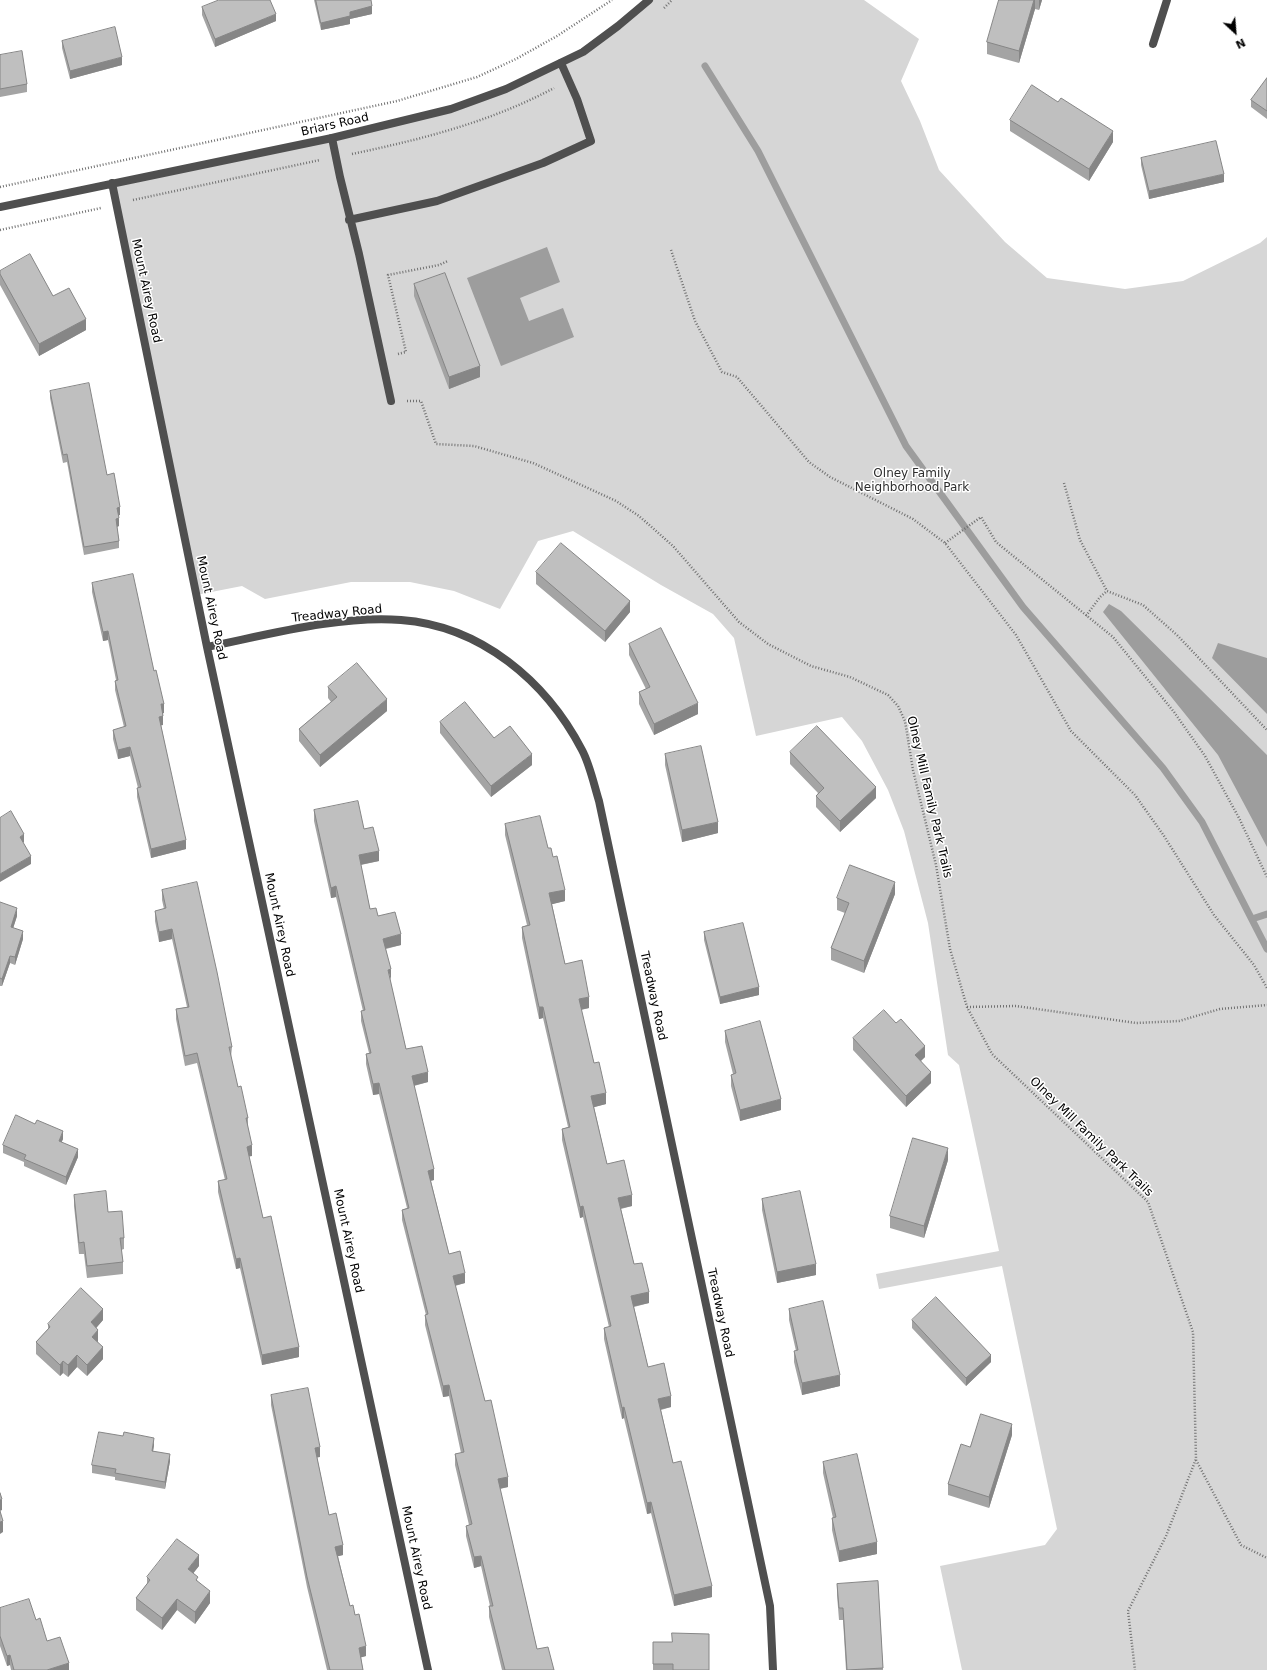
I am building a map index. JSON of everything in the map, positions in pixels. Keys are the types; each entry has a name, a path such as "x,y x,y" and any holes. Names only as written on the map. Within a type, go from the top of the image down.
{"street":[{"name":"Briars Road","path":"0,207 332,138 451,109 506,89 583,52 618,26 649,0"},
{"path":"1153,44 1167,0"},
{"path":"349,220 437,201 543,163 591,141 577,99 561,63"},
{"path":"332,138 349,220 359,254 391,401"},
{"name":"Mount Airey Road","path":"112,183 207,647 428,1670"},
{"name":"Treadway Road","path":"207,647 319,625 360,621 400,620 434,624 465,635 489,648 518,668 540,690 567,724 583,751 599,802 770,1606 773,1670"}],"path":[{"path":"0,187 397,101 477,77 516,59 557,36 612,0"},
{"path":"671,250 695,321 722,372 736,377 809,462 830,476 913,519 945,543 1016,635 1071,731 1135,795 1164,836 1214,915 1254,965 1267,988"},
{"path":"382,358 406,352 388,275 439,265 448,261"},
{"name":"Olney Mill Family Park Trails","path":"391,401 421,401 436,444 474,446 533,463 616,501 639,516 673,546 739,622 768,644 811,666 850,677 888,695 898,706 905,721 913,770 936,865 950,949 968,1007 992,1054 1148,1202 1193,1332 1196,1459 1166,1536 1128,1611 1135,1670"},
{"path":"1064,483 1080,540 1107,591 1143,605 1178,635 1267,730"},
{"path":"945,543 981,517 996,542 1113,637 1174,712 1205,756 1239,818 1267,877"},
{"path":"1086,616 1100,597 1107,591"},
{"path":"968,1007 1016,1006 1136,1024 1179,1021 1220,1009 1267,1005"},
{"name":"Olney Mill Family Park Trails","path":"1196,1459 1241,1545 1267,1558"}],"green space":[{"name":"Olney Family Neighborhood Park","path":"649,0 864,0 919,39 901,81 920,121 939,170 1005,242 1047,278 1125,289 1183,281 1260,243 1267,237 1267,1670 962,1670 940,1566 1045,1545 1057,1529 1002,1266 879,1289 876,1274 999,1251 959,1065 948,1055 928,923 904,831 888,790 862,741 842,717 756,736 734,638 713,614 661,585 573,531 538,541 500,609 454,591 410,582 351,582 265,599 242,586 196,595 112,183 451,109 561,63"}],"shaded area":[{"path":"547,247 560,282 520,298 529,321 563,308 574,337 501,366 467,278"},
{"path":"1109,604 1121,611 1267,755 1267,847 1218,755 1103,612"},
{"path":"1218,643 1267,658 1267,714 1212,658"}],"building":[{"path":"219,0 270,0 276,14 215,39 202,7"},
{"path":"316,0 371,0 372,6 350,12 350,16 321,23"},
{"path":"999,0 1034,0 1019,51 987,42"},
{"path":"115,27 122,57 70,71 62,41"},
{"path":"22,51 27,84 0,89 0,55"},
{"path":"1267,78 1267,111 1251,100"},
{"path":"1032,85 1058,102 1061,98 1113,131 1089,169 1010,120"},
{"path":"1216,141 1224,174 1149,191 1141,158"},
{"path":"30,254 53,296 69,288 86,319 39,344 0,274 0,271"},
{"path":"445,273 480,366 449,377 414,284"},
{"path":"89,383 107,475 114,473 120,507 117,508 119,518 116,519 119,541 84,547 67,454 63,455 50,391"},
{"path":"561,543 630,601 605,631 536,572"},
{"path":"133,574 154,671 156,670 164,704 161,704 163,716 159,717 186,840 151,849 137,788 141,787 130,747 118,750 113,730 126,726 115,681 118,680 108,631 103,632 92,583"},
{"path":"661,628 698,703 654,724 639,692 650,687 629,644"},
{"path":"357,663 387,699 320,755 299,729 337,697 328,687"},
{"path":"465,702 494,738 510,726 532,754 491,786 440,722"},
{"path":"817,726 876,787 840,821 816,796 824,788 790,752"},
{"path":"701,746 718,822 682,830 665,754"},
{"path":"358,801 364,829 373,827 379,851 359,855 370,909 376,908 378,916 395,912 401,934 383,939 391,969 388,970 406,1049 422,1046 428,1072 412,1076 434,1169 428,1171 449,1254 460,1251 465,1273 453,1276 485,1401 491,1400 508,1477 498,1479 537,1649 548,1647 554,1670 505,1670 489,1606 493,1606 481,1556 474,1557 466,1526 472,1524 455,1454 464,1452 449,1385 443,1386 425,1315 428,1314 402,1210 409,1208 379,1083 373,1084 366,1054 371,1053 361,1011 365,1010 336,886 331,888 314,810"},
{"path":"11,811 24,834 20,837 31,856 0,874 0,818"},
{"path":"540,816 548,848 551,848 553,857 557,856 565,890 549,893 565,964 582,960 589,997 579,999 594,1063 599,1062 606,1093 591,1096 607,1164 624,1160 632,1195 618,1198 634,1264 642,1263 649,1292 631,1296 648,1367 664,1363 671,1396 658,1399 673,1463 681,1461 712,1586 674,1595 651,1502 647,1503 624,1407 622,1408 604,1328 611,1326 583,1206 580,1207 562,1129 570,1127 543,1007 539,1007 522,927 530,925 505,824"},
{"path":"850,865 895,882 864,961 831,948 849,903 837,898"},
{"path":"197,882 232,1047 229,1047 238,1087 241,1086 248,1118 246,1118 252,1145 247,1147 263,1218 271,1216 299,1347 262,1355 240,1258 236,1259 218,1181 227,1179 197,1053 185,1056 176,1009 189,1007 172,929 159,932 155,911 166,908 162,890"},
{"path":"0,902 17,908 11,927 23,931 15,957 10,956 2,979 0,978"},
{"path":"743,923 759,987 720,997 704,932"},
{"path":"884,1010 896,1023 901,1019 925,1046 915,1055 931,1072 906,1096 853,1038"},
{"path":"760,1021 781,1099 740,1110 731,1075 736,1073 725,1031"},
{"path":"16,1115 35,1124 37,1120 63,1131 59,1141 78,1149 66,1177 24,1159 26,1155 3,1145"},
{"path":"913,1138 948,1148 924,1226 890,1216"},
{"path":"106,1191 108,1212 122,1211 124,1238 120,1238 123,1262 87,1266 84,1242 79,1243 74,1195"},
{"path":"800,1191 816,1264 777,1272 762,1199"},
{"path":"81,1288 103,1309 91,1322 98,1330 92,1337 103,1347 87,1365 77,1355 68,1365 63,1361 60,1365 36,1342 50,1327 48,1324"},
{"path":"936,1297 991,1355 966,1378 912,1320"},
{"path":"823,1301 840,1375 802,1383 794,1351 798,1350 789,1309"},
{"path":"308,1388 320,1447 315,1448 329,1515 336,1513 343,1545 335,1547 350,1606 353,1605 355,1615 359,1614 366,1646 359,1648 363,1670 330,1670 307,1577 271,1395"},
{"path":"981,1414 1012,1424 989,1497 948,1484 961,1444 970,1447"},
{"path":"99,1432 123,1436 124,1432 154,1438 152,1451 170,1454 165,1482 115,1473 116,1469 92,1465"},
{"path":"857,1454 877,1542 839,1551 832,1518 836,1517 823,1462"},
{"path":"0,1511 3,1521 0,1522"},
{"path":"177,1539 199,1555 188,1569 198,1577 196,1580 210,1591 195,1612 177,1599 162,1618 136,1598 150,1580 147,1577"},
{"path":"878,1581 883,1668 847,1670 843,1608 839,1608 837,1584"},
{"path":"29,1599 36,1620 40,1618 47,1641 60,1637 69,1663 47,1670 14,1670 10,1655 7,1656 0,1636 0,1608"},
{"path":"672,1633 709,1634 709,1670 673,1670 673,1664 653,1664 653,1642 672,1642"}],"waterway":[{"path":"705,66 758,151 906,446 1023,607 1163,768 1202,822 1267,949"},
{"path":"1252,919 1267,914"}]}
